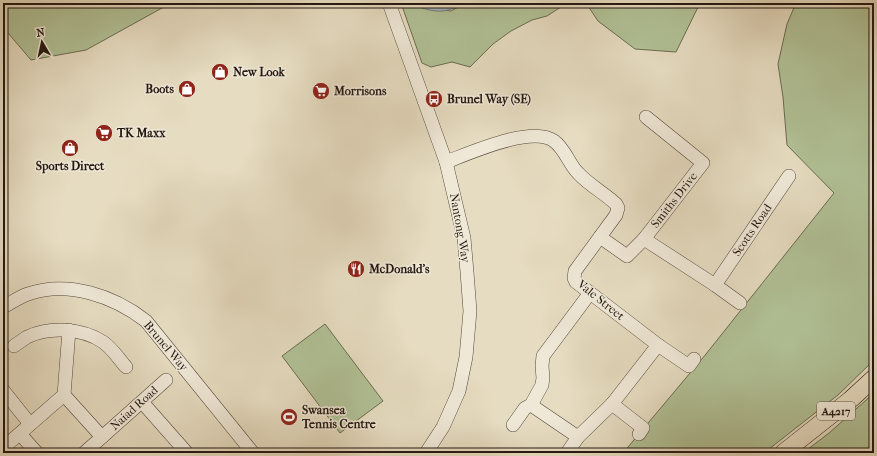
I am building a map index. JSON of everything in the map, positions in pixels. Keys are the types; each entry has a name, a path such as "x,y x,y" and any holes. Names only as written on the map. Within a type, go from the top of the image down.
{"main road":[{"name":"A4217","path":"783,453 850,400 874,378"}],"street":[{"name":"Nantong Way","path":"389,3 446,162 464,238 470,311 466,357 459,391 443,428 426,453"},
{"name":"Smiths Drive","path":"644,239 703,163 646,117"},
{"name":"Vale Street","path":"446,162 497,144 524,137 539,136 549,138 555,142 578,173 611,199 618,208 616,215 575,271 574,278 576,282 689,366 694,359"},
{"name":"Scotts Road","path":"714,285 789,176"},
{"path":"600,237 627,256 644,239 740,303"},
{"name":"Brunel Way","path":"3,307 28,294 48,290 69,289 106,298 134,311 146,321 253,453"},
{"path":"513,425 525,408 532,405 542,385 543,356 590,293"},
{"path":"14,346 27,337 42,332 69,330 92,336 105,343 126,367"},
{"path":"3,448 64,395 69,330"},
{"path":"567,453 578,437 612,404 658,344"},
{"name":"Naiad Road","path":"84,453 166,380"},
{"path":"3,390 30,424"},
{"path":"64,395 102,437"},
{"path":"142,402 186,453"},
{"path":"612,404 643,428 639,434"},
{"path":"532,405 578,437"},
{"path":"20,434 37,453"}],"green space":[{"path":"3,3 171,3 86,50 31,60 3,27"},
{"path":"401,3 413,3 413,5 451,11 466,3 567,3 547,16 532,20 511,31 493,44 470,67 452,62 431,67 422,63"},
{"path":"586,3 700,3 676,52 635,49 598,21"},
{"path":"796,3 874,3 874,360 838,395 764,453 623,453 706,354 834,193 787,145 783,97 778,64 787,24"},
{"path":"325,324 383,401 340,433 282,356"},
{"path":"874,393 874,453 803,453 829,433"}],"water":[{"path":"413,3 466,3 445,11 434,11 413,5"}],"place":[{"name":"New Look","path":"220,72"},
{"name":"Boots","path":"187,89"},
{"name":"Morrisons","path":"321,91"},
{"name":"Brunel Way (SE)","path":"434,99"},
{"name":"TK Maxx","path":"104,133"},
{"name":"Sports Direct","path":"70,148"},
{"name":"McDonald's","path":"356,269"},
{"name":"Swansea Tennis Centre","path":"289,417"}]}
